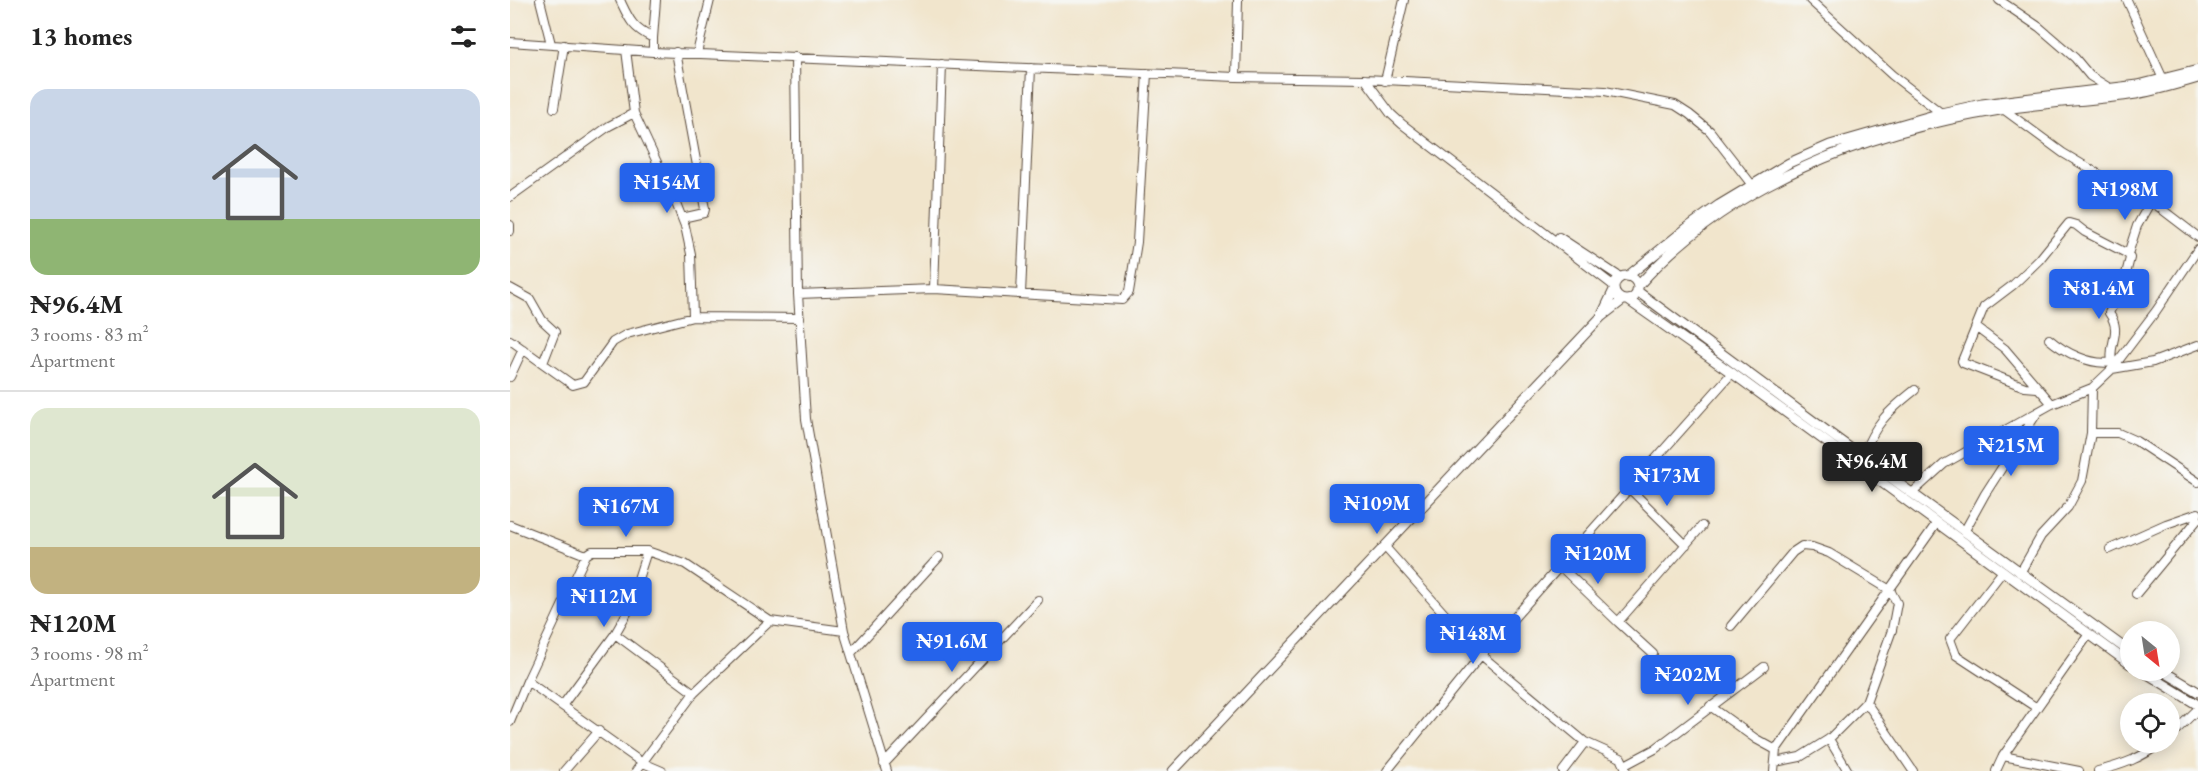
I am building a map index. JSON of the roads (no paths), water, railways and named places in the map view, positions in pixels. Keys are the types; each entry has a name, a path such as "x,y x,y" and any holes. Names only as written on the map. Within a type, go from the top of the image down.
{"street":[{"path":"540,0 551,44"},
{"path":"620,0 631,24 653,38"},
{"path":"652,52 656,0"},
{"path":"698,53 710,0"},
{"path":"1236,77 1238,0"},
{"path":"1385,81 1404,0"},
{"path":"1810,0 1892,75 1941,113"},
{"path":"1999,0 2039,27 2075,57 2090,76 2111,89"},
{"path":"2127,0 2163,79"},
{"path":"510,42 652,52 1236,77 1365,79 1605,91 1674,105 1689,114 1710,131 1752,185"},
{"path":"554,108 564,45"},
{"path":"626,50 634,113 682,218 692,254 693,317"},
{"path":"676,52 705,208 704,213 682,218"},
{"path":"795,57 798,294 806,419 844,631 886,767"},
{"path":"934,289 942,64"},
{"path":"1021,294 1031,68"},
{"path":"1601,317 1614,288 1624,277 1687,228 1752,185 1789,164 1830,145 1941,113 1982,104 2111,89 2198,70"},
{"path":"798,294 934,289 1122,300 1127,296 1137,242 1147,73"},
{"path":"1173,771 1601,317 1632,298 1654,267 1694,233 1768,185 1808,164 1870,141 1959,117 2003,109 2137,94 2198,78"},
{"path":"1365,79 1391,114 1402,124 1614,288 1617,296 1732,373 2120,657"},
{"path":"1375,81 1384,98 1395,111 1423,136 1552,233 1624,277 1632,278 1638,289 1964,532 2120,645"},
{"path":"2003,109 2062,153 2122,188 2151,201 2198,237"},
{"path":"510,197 609,126 634,113"},
{"path":"2114,365 2111,357 2116,333 2109,313 2124,282 2130,258 2128,254 2137,226 2151,201"},
{"path":"2037,388 2025,387 1963,363 1984,308 2039,260 2069,223 2128,254"},
{"path":"510,225 510,231"},
{"path":"1912,493 1944,464 2052,404 2092,388 2114,365 2156,311 2198,249"},
{"path":"510,288 530,299 542,320 555,332 543,363"},
{"path":"510,340 573,385 584,382 613,342 621,336 693,317 800,318"},
{"path":"1977,328 2005,349 2052,404"},
{"path":"2049,339 2072,355 2114,365 2153,362 2198,345"},
{"path":"510,377 523,349"},
{"path":"1388,771 1481,655 1732,373"},
{"path":"2020,573 2041,536 2068,507 2082,481 2091,433 2092,388"},
{"path":"1863,457 1876,427 1893,407 1915,390"},
{"path":"1964,532 1985,494 2039,411"},
{"path":"2091,433 2118,433 2136,441 2198,482"},
{"path":"1629,488 1686,545"},
{"path":"2110,549 2166,524 2198,513"},
{"path":"2136,594 2198,519"},
{"path":"1774,771 1776,750 1936,524"},
{"path":"510,525 586,555 597,551 647,551 685,564 771,621 844,631"},
{"path":"1618,622 1702,526"},
{"path":"1731,626 1793,552 1802,546 1829,553 1890,590 1897,603 1892,630 1866,702 1829,739 1800,758 1774,762"},
{"path":"1384,547 1481,655 1585,742 1621,758 1626,768 1764,667"},
{"path":"562,706 615,634 627,613 647,551"},
{"path":"510,722 586,555"},
{"path":"851,653 939,557"},
{"path":"1560,566 1653,654"},
{"path":"2002,572 1950,639 1950,645 1956,655 2037,708"},
{"path":"886,767 1038,600"},
{"path":"636,771 694,693 771,621"},
{"path":"615,634 694,693"},
{"path":"1996,771 2004,756 2089,634"},
{"path":"527,681 641,762 662,771"},
{"path":"2158,681 2198,707 2180,726"},
{"path":"2180,681 2198,692"},
{"path":"1866,702 1913,771"},
{"path":"1710,706 1756,739 1776,750"},
{"path":"564,771 599,731"},
{"path":"1829,739 1848,771"},
{"path":"1563,771 1585,742"},
{"path":"2098,771 2127,763 2148,753"},
{"path":"2004,756 2079,771"}]}
